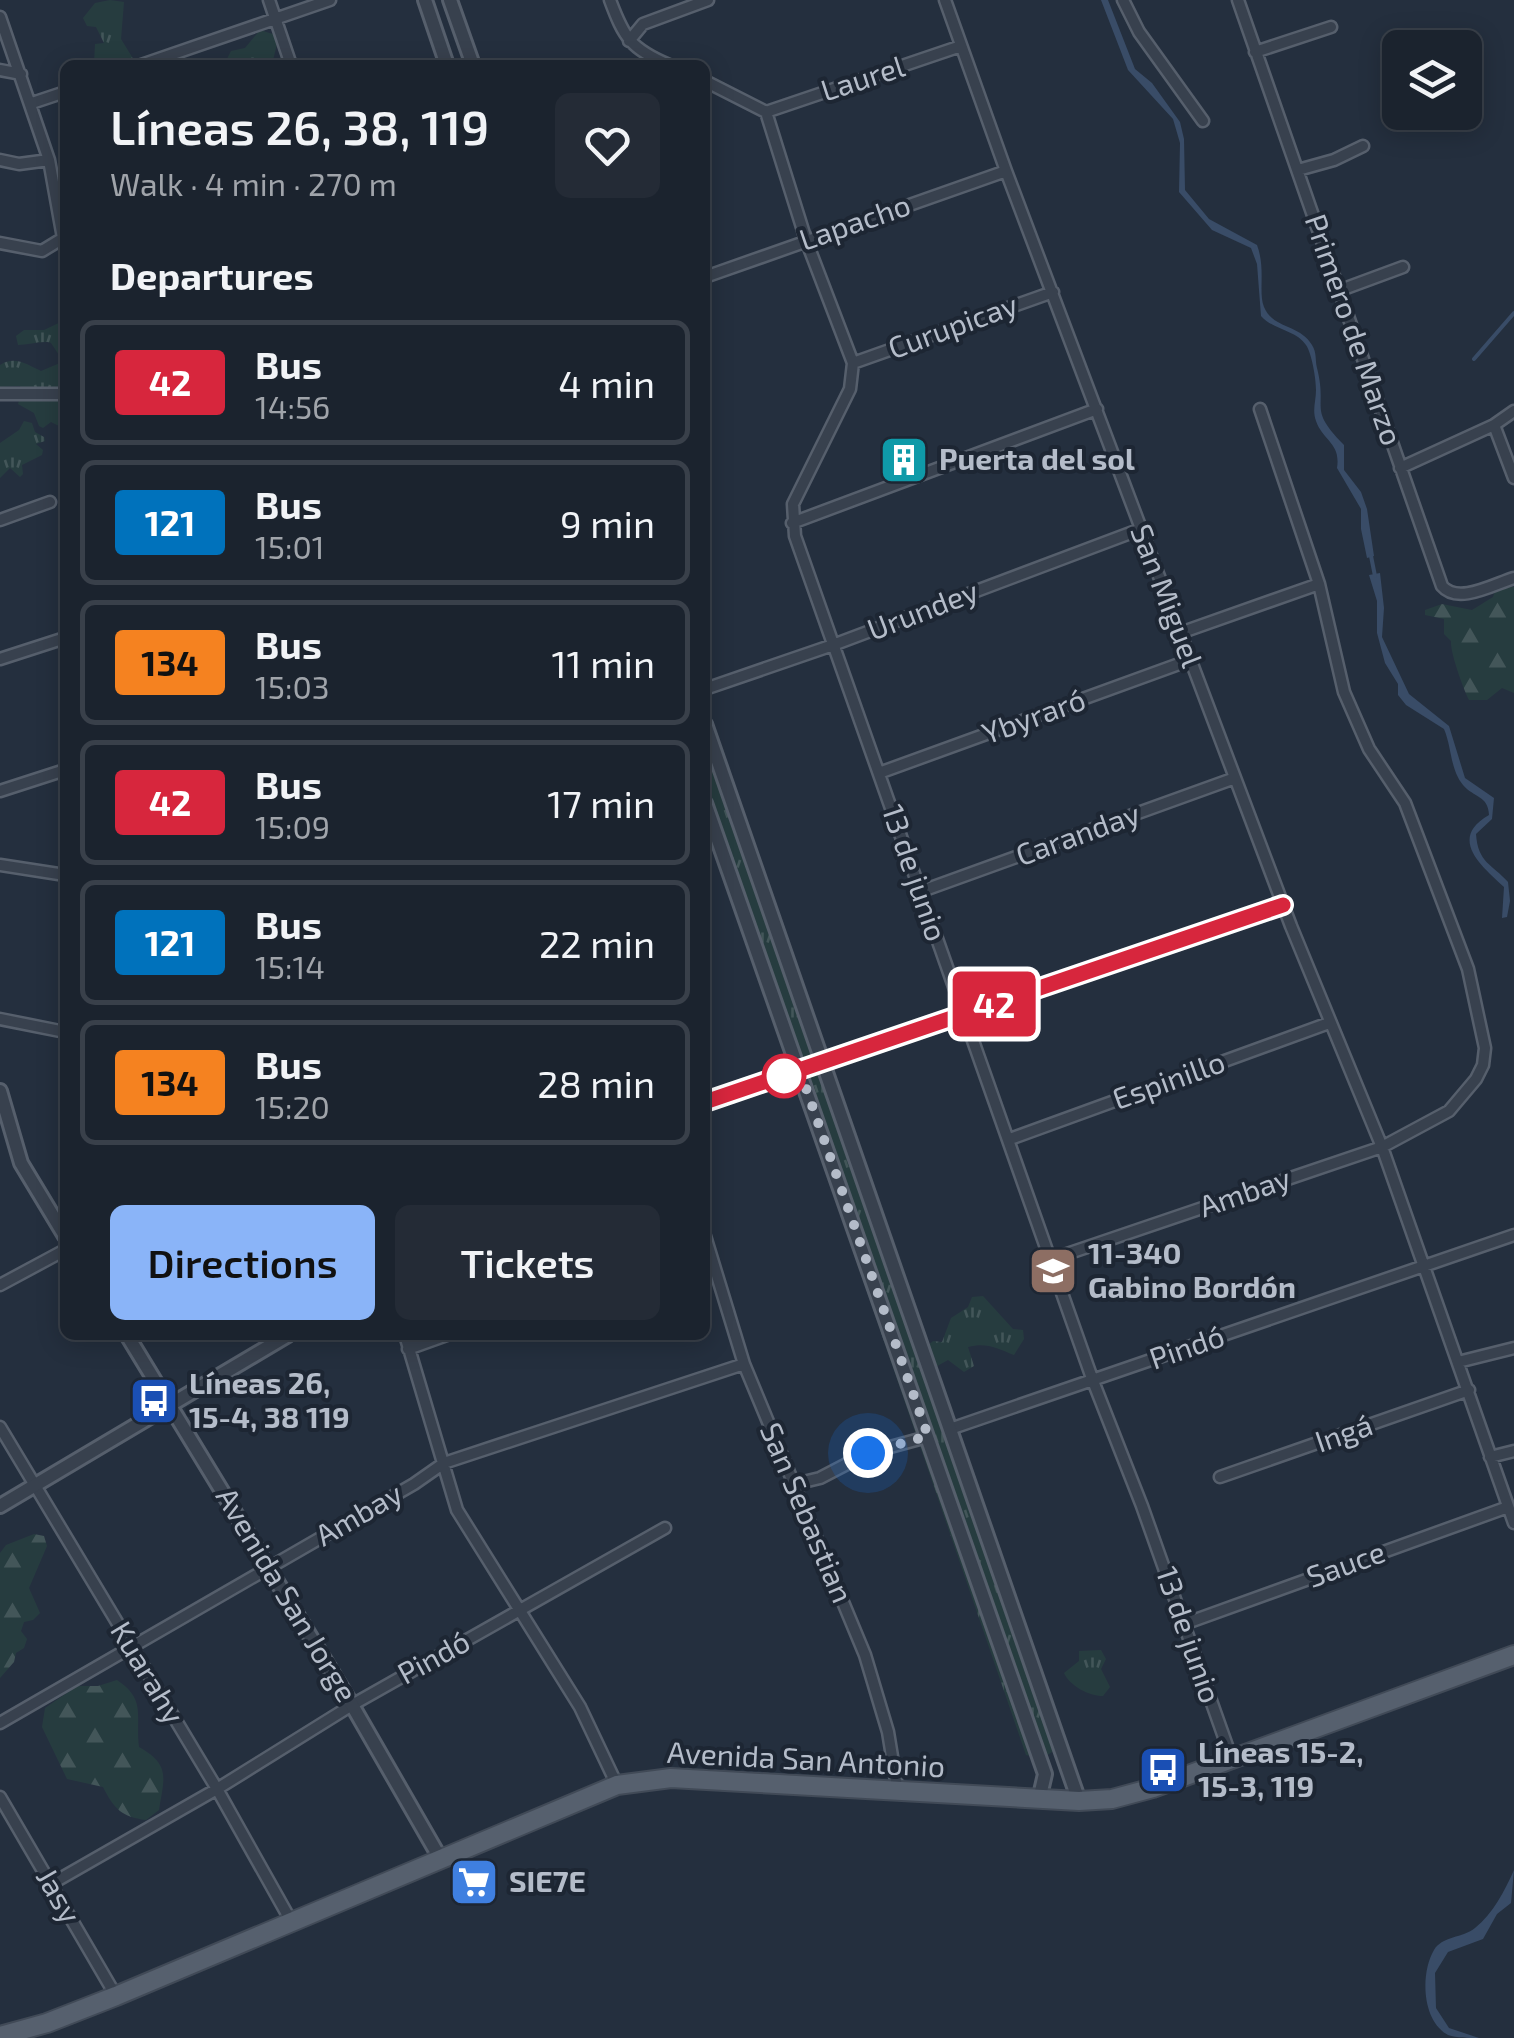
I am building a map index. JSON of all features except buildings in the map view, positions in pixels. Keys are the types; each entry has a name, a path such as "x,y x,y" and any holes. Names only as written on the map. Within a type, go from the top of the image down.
{"main road":[{"name":"Avenida San Antonio","path":"0,2036 47,2023 116,1996 617,1784 672,1778 1039,1800 1128,1796 1514,1656"}],"street":[{"path":"268,0 289,60"},
{"path":"155,60 330,0"},
{"path":"425,0 445,60"},
{"path":"450,0 471,60"},
{"path":"610,0 635,50 657,60"},
{"path":"628,41 643,24 708,0"},
{"name":"San Miguel","path":"944,0 1283,905 1382,1147 1514,1522"},
{"path":"1123,0 1139,32 1203,122"},
{"name":"Primero de Marzo","path":"1238,0 1400,468 1447,592 1468,593 1514,578"},
{"path":"0,17 32,103 60,217"},
{"path":"1255,52 1331,26"},
{"name":"Laurel","path":"766,112 961,46"},
{"path":"0,70 22,74"},
{"path":"710,84 766,112 806,240 853,363 850,389 798,492 792,522"},
{"path":"32,103 60,94"},
{"path":"1298,170 1348,155 1363,146"},
{"path":"0,160 18,164 49,160"},
{"name":"Lapacho","path":"710,275 1006,170"},
{"path":"0,243 42,251 60,240"},
{"path":"1338,291 1403,266"},
{"name":"Curupicay","path":"853,363 1052,292"},
{"path":"0,394 60,394"},
{"path":"792,522 1096,408"},
{"name":"Ambay","path":"1052,1259 1382,1147 1449,1111 1476,1079 1483,1064 1486,1048 1468,969 1405,802 1369,749 1344,692 1319,584 1260,410"},
{"path":"1400,468 1514,412"},
{"path":"1494,425 1514,478"},
{"path":"0,520 50,502"},
{"name":"13 de junio","path":"792,522 1093,1381 1231,1758"},
{"name":"Urundey","path":"710,687 1141,529"},
{"path":"1180,633 1319,584"},
{"path":"0,659 60,640"},
{"name":"Ybyraró","path":"879,774 1190,660"},
{"path":"710,738 1079,1801"},
{"path":"0,791 60,772"},
{"name":"Caranday","path":"922,891 1235,778"},
{"path":"710,817 1045,1774 1039,1800"},
{"path":"0,865 60,874"},
{"path":"710,1100 1283,905"},
{"path":"0,1018 60,1031"},
{"name":"Espinillo","path":"1010,1140 1329,1023"},
{"path":"0,1090 21,1163 60,1228"},
{"name":"Pindó","path":"950,1430 1514,1235"},
{"path":"0,1285 60,1253"},
{"name":"San Sebastian","path":"710,1253 744,1364 865,1655 888,1732 898,1793"},
{"name":"Avenida San Jorge","path":"130,1340 352,1704 440,1858"},
{"path":"0,1506 280,1340"},
{"path":"406,1340 457,1510 580,1706 617,1784"},
{"path":"408,1349 433,1340"},
{"path":"1458,1362 1514,1348"},
{"name":"Ambay","path":"0,1723 414,1484 444,1462 744,1364"},
{"name":"Ingá","path":"1220,1477 1469,1390"},
{"name":"Kuarahy","path":"0,1427 217,1789 291,1922"},
{"path":"795,1484 820,1478 868,1453 928,1436"},
{"path":"1490,1457 1514,1451"},
{"name":"Sauce","path":"1184,1624 1508,1507"},
{"name":"Pindó","path":"51,1884 217,1789 352,1704 665,1528"},
{"path":"1045,1774 1067,1771"},
{"name":"Jasy","path":"0,1797 116,1996"}],"green space":[{"path":"124,2 121,39 134,60 94,60 95,44 104,43 96,27 87,26 83,18 95,3"},
{"path":"260,30 279,36 273,60 224,60 231,51 245,48"},
{"path":"60,322 60,356 51,343 18,345 16,336 24,330 44,330"},
{"path":"16,361 41,371 60,363 60,426 51,422 43,428 39,426 34,413 18,404 20,386 0,387 0,365 6,362"},
{"path":"24,421 32,423 35,432 44,437 45,441 36,444 43,450 42,455 22,465 20,477 10,468 0,478 0,443 19,430"},
{"path":"1501,586 1514,587 1514,693 1502,688 1487,700 1469,700 1451,641 1444,634 1444,619 1425,615 1425,610 1442,604 1472,610 1493,597"},
{"path":"710,749 817,1061 790,1067 710,832"},
{"path":"819,1071 926,1347 933,1341 942,1342 951,1318 968,1307 972,1297 983,1296 1013,1329 1023,1330 1024,1339 1014,1355 991,1346 968,1347 974,1366 964,1372 948,1360 930,1370 1056,1744 1041,1759 1026,1755 796,1085 799,1077"},
{"path":"34,1534 44,1536 47,1546 29,1588 40,1613 24,1622 24,1648 16,1653 14,1662 0,1678 0,1553 6,1545"},
{"path":"1101,1650 1106,1659 1101,1669 1110,1687 1103,1696 1080,1689 1064,1673 1079,1661 1079,1651"},
{"path":"117,1680 136,1702 139,1747 156,1760 163,1773 159,1810 146,1820 120,1811 103,1787 67,1779 42,1727 45,1708 77,1686 98,1686"}],"water":[{"path":"1101,0 1108,0 1135,69 1152,83 1180,122 1185,190 1209,219 1257,245 1264,307 1274,319 1301,333 1314,348 1322,415 1344,445 1344,470 1361,492 1367,509 1374,556 1367,558 1361,509 1337,468 1334,447 1316,421 1315,380 1308,349 1302,340 1261,316 1257,264 1251,248 1212,230 1179,192 1180,143 1173,119 1128,70"},
{"path":"1380,573 1382,637 1409,694 1449,726 1465,778 1494,798 1492,819 1476,834 1477,844 1483,857 1508,882 1507,917 1502,918 1504,887 1479,862 1470,843 1477,824 1489,815 1486,804 1459,779 1444,729 1406,705 1385,663 1377,633 1377,601 1369,575"},
{"path":"1514,1870 1511,1903 1497,1914 1483,1939 1448,1952 1435,1973 1436,2008 1449,2028 1479,2038 1448,2035 1433,2019 1426,1996 1427,1971 1434,1950 1481,1922 1498,1901"}],"waterway":[{"path":"1474,359 1514,313"},
{"path":"1371,556 1375,576"}],"bus line":[{"name":"42","path":"710,1100 1283,905"}],"place":[{"name":"Puerta del sol","path":"904,460"},
{"name":"11-340 Gabino Bordón","path":"1053,1271"},
{"name":"Líneas 26, 15-4, 38 119","path":"154,1401"},
{"name":"Líneas 15-2, 15-3, 119","path":"1163,1770"},
{"name":"SIE7E","path":"474,1882"}],"route":[{"path":"784,1076 800,1071 928,1436 868,1453"}]}
